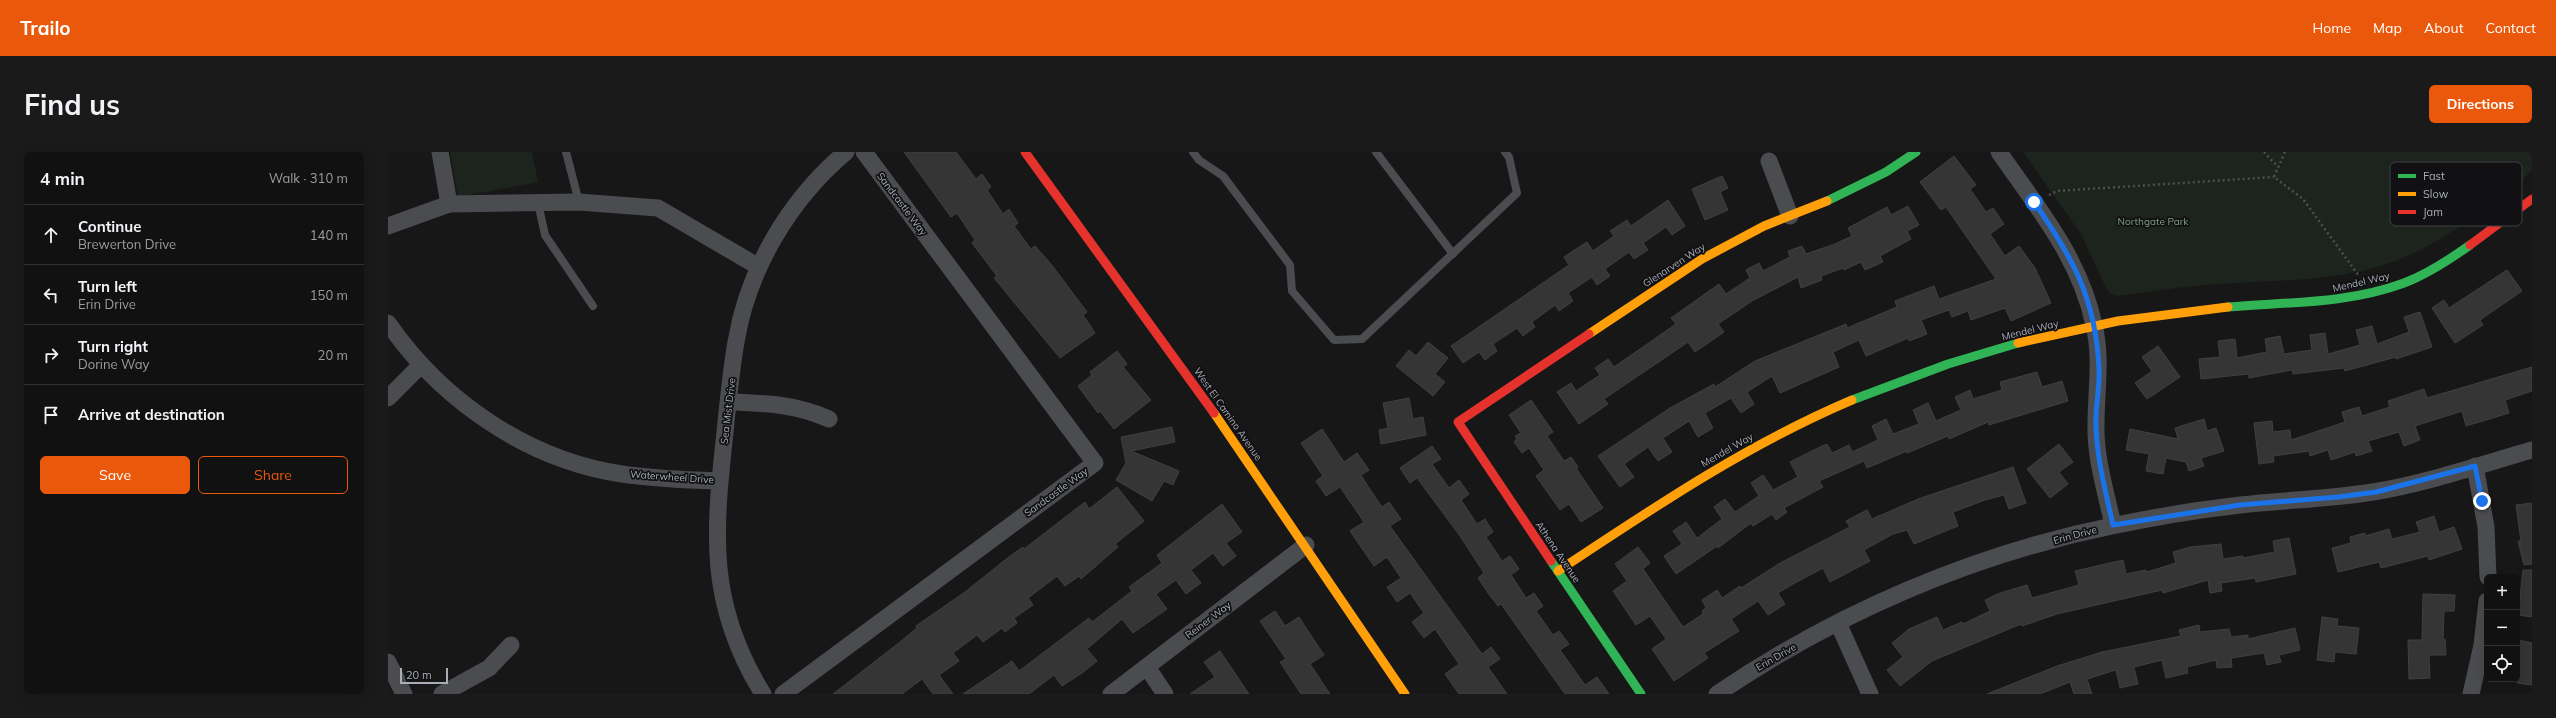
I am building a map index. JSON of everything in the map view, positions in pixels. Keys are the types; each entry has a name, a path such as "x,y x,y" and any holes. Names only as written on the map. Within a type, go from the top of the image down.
{"street":[{"path":"440,152 449,204"},
{"name":"Sea Mist Drive","path":"763,694 740,652 722,595 715,536 719,481 736,341 744,308 760,267 788,215 809,188 846,152"},
{"name":"Sandcastle Way","path":"783,694 1095,463 864,152"},
{"name":"West El Camino Avenue","path":"1025,152 1244,453 1405,694"},
{"name":"Glenarven Way","path":"1458,422 1702,259 1739,238 1846,193 1886,172 1916,152"},
{"path":"1999,152 2074,263 2084,287 2094,325 2099,371 2096,425 2098,452 2113,525"},
{"path":"1769,161 1790,216"},
{"name":"Mendel Way","path":"2522,206 2532,199"},
{"path":"388,226 449,204 578,202 658,208 760,267"},
{"name":"Mendel Way","path":"1558,572 1700,478 1755,446 1852,400 1938,367 2013,344 2094,325 2222,307 2322,301 2366,294 2406,282 2431,270 2494,226"},
{"name":"Waterwheel Drive","path":"388,323 421,365 441,385 481,416 525,442 560,457 621,474 659,478 719,481"},
{"path":"388,398 421,365"},
{"path":"728,402 788,405 829,419"},
{"name":"Athena Avenue","path":"1458,422 1641,694"},
{"name":"Erin Drive","path":"1717,694 1785,652 1838,623 1892,597 1966,568 2024,549 2113,525 2240,505 2338,497 2376,492 2532,450"},
{"path":"2475,466 2486,527 2488,574"},
{"name":"Reiner Way","path":"1111,694 1306,545"},
{"path":"2471,694 2482,645 2486,610"},
{"path":"1838,623 1870,694"},
{"path":"442,694 489,668 511,645"},
{"path":"388,662 404,694"},
{"path":"1147,667 1165,694"}],"lane":[{"path":"566,152 578,202"},
{"path":"1193,152 1199,160 1223,176 1285,258 1290,265 1292,291 1334,340 1362,339 1517,194 1509,157 1505,152"},
{"path":"1376,152 1452,254"},
{"path":"538,203 545,235 593,306"}],"path":[{"path":"2264,152 2278,167"},
{"path":"2274,177 2285,152"},
{"path":"2034,202 2057,191 2274,177 2303,199 2358,271 2366,294"}],"green space":[{"path":"450,152 532,152 538,182 458,197"},
{"name":"Northgate Park","path":"2023,152 2532,152 2532,171 2522,179 2522,162 2390,162 2390,226 2460,226 2434,243 2398,260 2355,272 2310,279 2205,285 2116,296 2110,293 2105,286 2081,234"}],"building":[{"path":"904,152 956,152 976,179 982,174 991,187 987,190 1003,214 1009,209 1018,223 1014,226 1031,249 1035,246 1051,264 1087,312 1083,315 1095,333 1060,358 994,278 997,276 972,243 975,240 957,213 951,217"},
{"path":"1954,156 1976,185 1970,189 1986,212 1993,208 2004,224 1990,234 2005,256 2019,246 2035,268 2051,303 2011,321 2005,308 1971,320 1968,311 1952,317 1949,310 1921,320 1927,334 1909,341 1908,338 1866,356 1859,340 1833,352 1839,367 1780,393 1772,376 1747,392 1754,404 1741,413 1731,398 1705,413 1713,428 1698,437 1689,421 1663,438 1672,452 1658,461 1648,447 1624,464 1634,477 1620,487 1598,456 1670,408 1714,384 1715,387 1755,361 1846,324 1847,328 1897,307 1895,301 1934,286 1939,299 1996,279 1946,207 1941,210 1920,182"},
{"path":"1722,176 1728,188 1720,192 1728,210 1705,220 1692,189"},
{"path":"1668,200 1685,226 1672,235 1666,227 1643,243 1648,250 1634,259 1629,252 1605,269 1610,276 1597,285 1592,277 1568,293 1573,301 1559,311 1555,305 1532,322 1535,327 1523,336 1517,328 1493,344 1497,351 1485,360 1479,352 1463,363 1451,346 1569,265 1564,257 1587,242 1593,251 1614,236 1610,231 1627,220 1631,226"},
{"path":"1908,206 1919,225 1907,231 1911,239 1880,256 1883,262 1865,270 1861,262 1844,270 1843,268 1821,276 1822,280 1801,288 1798,277 1752,301 1718,324 1724,332 1695,352 1688,342 1604,399 1608,404 1579,424 1557,392 1571,383 1576,391 1600,375 1595,368 1608,359 1614,367 1676,324 1671,318 1719,284 1726,294 1750,278 1746,270 1759,263 1763,271 1790,257 1788,251 1802,246 1806,254 1835,244 1852,236 1848,228 1887,207 1891,215"},
{"path":"2507,270 2522,291 2480,320 2483,325 2455,343 2432,308 2444,300 2449,308"},
{"path":"2420,312 2432,347 2396,359 2396,357 2345,371 2344,368 2293,374 2292,370 2249,378 2249,374 2201,379 2199,359 2220,357 2218,341 2235,339 2237,358 2267,352 2265,339 2280,336 2284,354 2312,350 2310,335 2325,333 2328,354 2360,345 2356,330 2372,326 2377,344 2409,332 2404,317"},
{"path":"1428,342 1448,358 1435,374 1445,382 1433,396 1396,366 1409,350 1416,356"},
{"path":"2158,346 2180,377 2147,399 2135,383 2152,371 2142,357"},
{"path":"1117,351 1127,364 1123,367 1151,400 1114,429 1100,411 1098,413 1078,386 1092,375 1090,372"},
{"path":"2532,367 2532,391 2505,400 2509,413 2466,426 2462,411 2415,426 2420,440 2404,446 2399,432 2368,441 2372,451 2356,456 2355,452 2331,460 2328,450 2310,456 2309,451 2273,456 2274,462 2259,464 2254,423 2272,421 2273,432 2290,430 2291,440 2345,422 2342,412 2359,407 2362,416 2390,407 2388,401 2424,389 2427,398"},
{"path":"2037,372 2042,387 2062,381 2068,401 1989,425 1988,422 1949,439 1948,436 1867,468 1864,461 1819,481 1823,487 1784,508 1787,512 1776,520 1772,514 1753,526 1751,523 1718,548 1717,546 1676,574 1664,556 1682,544 1673,531 1686,522 1697,538 1722,519 1714,507 1725,499 1735,512 1759,496 1751,483 1763,475 1773,490 1798,477 1790,462 1818,448 1827,444 1832,453 1849,445 1852,452 1878,440 1872,426 1886,419 1893,434 1919,424 1913,410 1928,403 1936,421 1961,410 1955,397 1970,390 1973,399 2002,390 2000,382"},
{"path":"1409,398 1413,419 1423,417 1426,435 1381,444 1379,430 1388,428 1383,403"},
{"path":"1531,400 1553,432 1547,436 1564,461 1571,457 1578,467 1576,468 1603,508 1581,522 1569,504 1560,510 1536,476 1544,470 1529,448 1522,453 1514,442 1517,439 1515,436 1521,433 1509,415"},
{"path":"2204,419 2207,431 2216,428 2224,451 2201,458 2204,466 2189,471 2186,462 2166,458 2163,474 2146,471 2149,454 2126,450 2130,429 2178,439 2175,428"},
{"path":"1172,427 1175,442 1131,451 1179,471 1173,485 1164,481 1152,501 1116,480 1126,463 1121,437"},
{"path":"1322,429 1344,462 1357,453 1369,470 1361,475 1367,485 1382,507 1389,502 1401,519 1390,526 1482,654 1491,647 1500,659 1488,667 1507,694 1459,694 1445,674 1459,664 1435,629 1424,638 1412,622 1424,613 1410,593 1397,602 1387,587 1401,578 1387,557 1374,566 1350,531 1364,522 1340,487 1326,496 1316,481 1323,476 1301,443"},
{"path":"2059,444 2073,462 2059,472 2068,484 2050,498 2027,469"},
{"path":"1432,446 1441,459 1432,464 1449,488 1459,480 1469,494 1461,500 1477,524 1485,519 1493,532 1486,537 1502,561 1510,556 1519,569 1511,575 1526,598 1534,593 1543,606 1536,611 1553,635 1559,631 1569,644 1560,650 1585,685 1597,677 1609,694 1565,694 1501,604 1498,606 1488,593 1478,578 1484,573 1460,536 1417,478 1410,483 1400,468"},
{"path":"2013,467 2026,503 2009,509 2004,495 1985,500 1953,512 1958,526 1914,544 1907,530 1893,534 1864,550 1870,561 1830,582 1823,568 1778,593 1785,604 1768,615 1758,601 1731,619 1739,631 1704,653 1708,658 1674,681 1652,649 1666,639 1650,616 1636,625 1613,591 1627,581 1615,564 1638,547 1650,563 1643,569 1683,627 1703,614 1702,611 1706,608 1702,600 1717,590 1722,598 1740,586 1741,588 1780,563 1850,527 1846,521 1867,510 1872,519 1918,499"},
{"path":"1117,487 1144,521 1115,544 1118,547 1081,579 1079,576 1065,586 1057,576 1028,598 1033,605 1014,618 1017,623 1005,632 1002,628 983,642 977,635 953,653 959,661 939,675 953,694 933,694 922,679 902,694 833,694 900,642 917,628 916,626 965,592 1010,556 1023,547 1024,549 1085,502 1089,509"},
{"path":"2532,503 2532,564 2524,565 2518,541 2521,541 2516,505"},
{"path":"1222,504 1242,532 1226,543 1236,556 1223,566 1213,553 1191,570 1201,583 1186,594 1176,580 1156,594 1167,609 1133,633 1122,619 1087,649 1097,661 1082,673 1062,686 1054,675 1029,694 963,694 1012,661 1019,671 1089,618 1092,622 1132,591 1129,587 1162,563 1157,555"},
{"path":"2434,516 2439,532 2454,527 2462,549 2429,560 2428,556 2381,568 2379,562 2338,572 2332,548 2351,543 2350,537 2365,533 2365,536 2389,529 2392,539 2420,532 2416,522"},
{"path":"2289,538 2296,574 2256,582 2255,578 2221,583 2222,591 2210,593 2208,580 2163,593 2162,590 2057,614 2022,626 2021,624 1932,661 1900,686 1887,670 1903,657 1892,643 1909,629 1937,617 1943,630 1962,622 1963,624 1990,611 1985,600 2000,593 2027,585 2032,598 2079,585 2075,571 2123,560 2126,574 2146,570 2147,572 2176,563 2173,552 2190,547 2221,544 2223,559 2243,556 2243,558 2275,552 2273,541"},
{"path":"2523,570 2532,570 2532,617 2520,615 2520,597"},
{"path":"2423,594 2455,595 2454,611 2444,611 2443,639 2445,639 2446,655 2429,655 2430,678 2409,679 2408,640 2422,640"},
{"path":"1275,611 1285,626 1299,617 1324,655 1310,664 1330,694 1301,694 1280,662 1286,659 1260,621"},
{"path":"2322,617 2338,619 2337,626 2359,628 2356,654 2335,652 2334,662 2317,660"},
{"path":"2199,625 2200,632 2229,629 2231,637 2248,635 2248,639 2295,628 2300,650 2279,655 2281,662 2267,665 2264,653 2231,658 2232,667 2217,668 2216,660 2187,667 2188,673 2166,678 2162,660 2134,667 2138,684 2120,688 2116,670 2087,679 2092,694 2074,694 2070,682 2040,694 1987,694 2057,666 2102,652 2181,636 2179,630"},
{"path":"2520,640 2532,643 2532,685 2517,683 2520,682"},
{"path":"1220,651 1249,694 1190,694 1215,677 1204,662"}],"traffic: fast":[{"path":"1827,201 1886,172 1916,152"},
{"path":"2228,307 2339,299 2383,290 2404,283 2430,271 2470,245"},
{"path":"1852,400 1948,364 2018,343"},
{"path":"1551,561 1641,694"}],"traffic: slow":[{"path":"1589,334 1702,259 1764,226 1827,201"},
{"path":"2018,343 2118,321 2228,307"},
{"path":"1558,571 1665,501 1737,457 1852,400"},
{"path":"1214,413 1405,694"}],"traffic: jam":[{"path":"1025,152 1214,413"},
{"path":"2522,206 2532,199"},
{"path":"2470,245 2496,226"},
{"path":"1551,561 1458,422 1589,334"}],"route":[{"path":"2034,202 2061,240 2074,263 2084,287 2094,325 2099,371 2096,425 2098,452 2113,525 2180,513 2240,505 2338,497 2376,492 2475,466 2482,501"}]}
